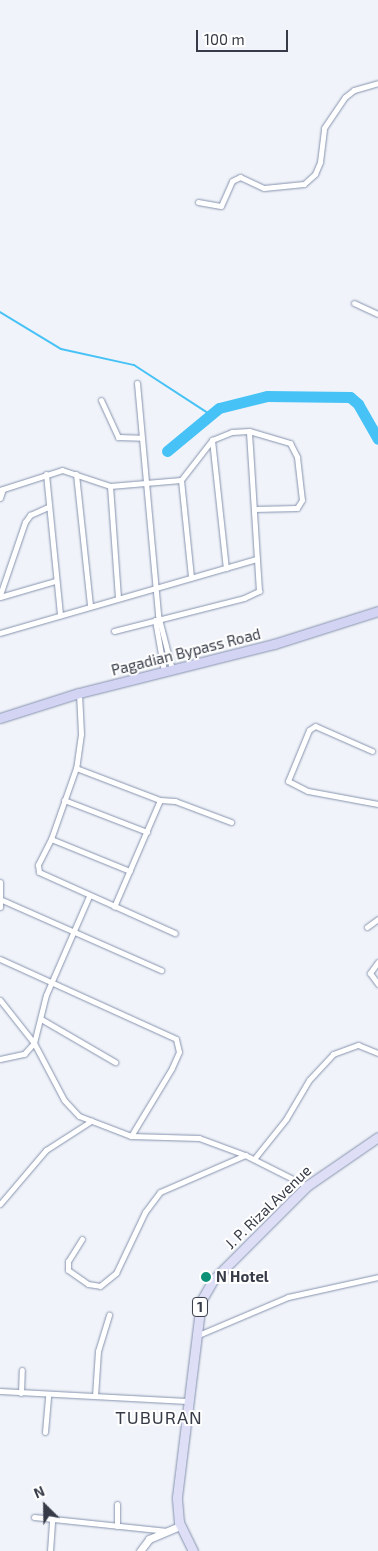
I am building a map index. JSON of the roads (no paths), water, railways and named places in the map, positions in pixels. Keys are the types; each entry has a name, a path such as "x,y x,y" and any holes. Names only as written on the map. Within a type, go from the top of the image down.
{"highway":[{"name":"Pagadian Bypass Road","path":"0,718 79,693 274,644 378,611"}],"main road":[{"name":"J. P. Rizal Avenue","path":"193,1551 180,1526 177,1497 187,1401 201,1301 213,1280 307,1186 378,1136"}],"street":[{"path":"198,202 221,206 232,180 240,177 264,188 304,184 315,174 320,162 324,128 345,97 354,90 378,83"},
{"path":"354,303 378,314"},
{"path":"137,383 158,615 161,621 168,670"},
{"path":"101,400 118,437 141,438"},
{"path":"114,631 161,621 254,594 261,584 257,559 249,431"},
{"path":"0,498 2,490 62,470 110,486 180,480 212,440 232,432 249,431 290,444 297,458 302,500 300,506 291,510 254,509"},
{"path":"212,440 226,568"},
{"path":"46,474 55,581 60,615"},
{"path":"76,474 90,606"},
{"path":"180,480 191,578"},
{"path":"110,486 118,597"},
{"path":"0,596 25,522 30,515 48,507"},
{"path":"0,632 155,586 257,559"},
{"path":"0,596 55,581"},
{"path":"158,615 154,622 168,670"},
{"path":"79,693 81,734 76,768 51,839 38,865 39,872 175,933"},
{"path":"372,751 315,726 309,730 288,781 308,791 378,804"},
{"path":"76,768 160,800 175,801 231,822"},
{"path":"64,800 147,832"},
{"path":"114,907 160,800"},
{"path":"51,839 130,871"},
{"path":"0,882 2,900 0,907"},
{"path":"0,1059 24,1054 34,1044 52,981 89,896"},
{"path":"2,900 72,933 160,970"},
{"path":"367,927 378,919"},
{"path":"0,959 176,1038 179,1052 172,1068 131,1136"},
{"path":"378,962 370,974 378,984"},
{"path":"0,1000 34,1044 64,1100 78,1116 131,1136 186,1135 245,1155 307,1186"},
{"path":"41,1019 115,1062"},
{"path":"254,1159 286,1119 309,1080 333,1054 358,1045 378,1053"},
{"path":"0,1204 46,1150 91,1121"},
{"path":"82,1239 68,1261 68,1270 88,1284 100,1286 116,1273 145,1212 160,1192 245,1155"},
{"path":"195,1337 288,1297 378,1277"},
{"path":"95,1396 98,1351 109,1315"},
{"path":"21,1393 22,1370"},
{"path":"0,1391 187,1401"},
{"path":"45,1432 48,1394"},
{"path":"117,1504 117,1526"},
{"path":"34,1517 167,1531"},
{"path":"50,1551 52,1520"},
{"path":"140,1551 149,1539 180,1526"}],"waterway":[{"path":"0,312 61,349 134,365 211,415"},
{"path":"167,451 219,408 267,396 350,397 358,404 378,439"}],"place":[{"name":"N Hotel","path":"206,1277"}],"district":[{"name":"TUBURAN","path":"159,1417"}]}
